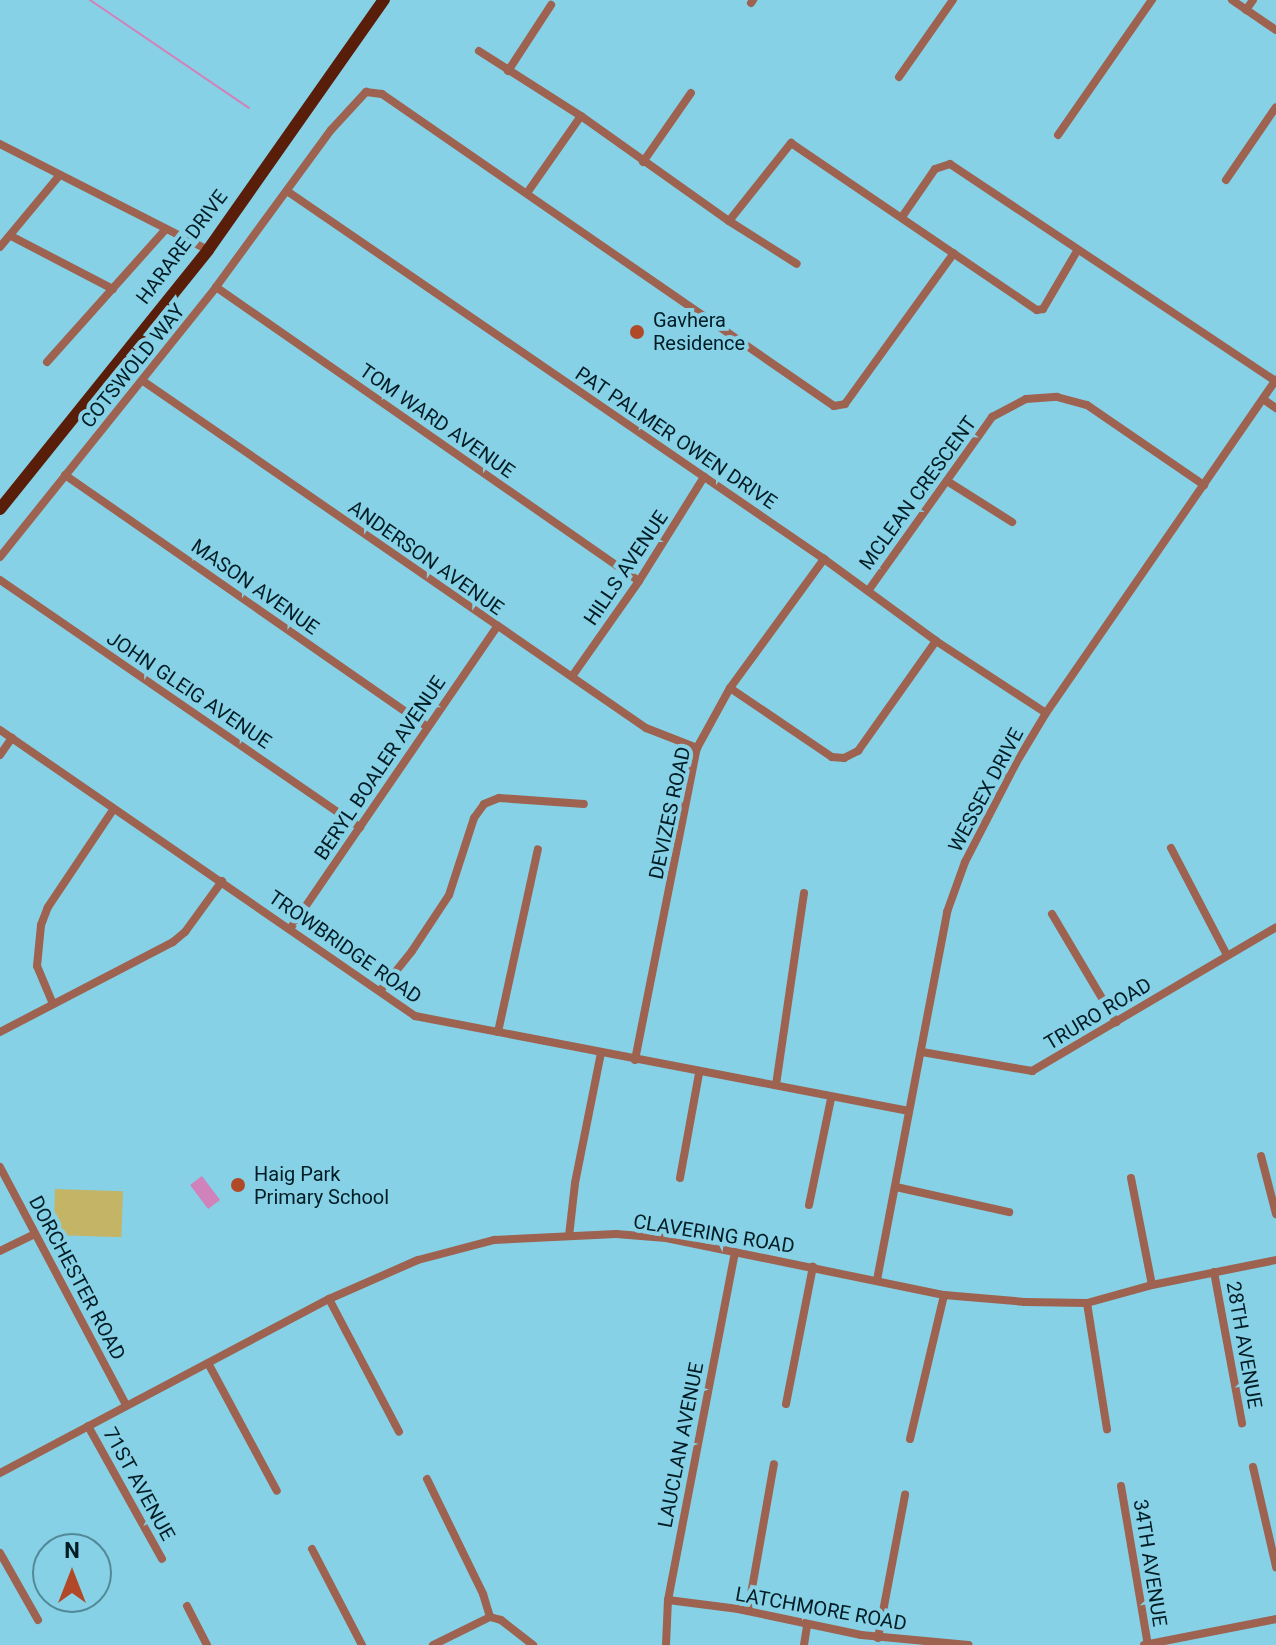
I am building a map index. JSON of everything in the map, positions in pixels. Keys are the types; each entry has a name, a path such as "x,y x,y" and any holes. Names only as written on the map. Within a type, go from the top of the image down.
{"main road":[{"name":"HARARE DRIVE","path":"1,505 208,250 384,0"}],"street":[{"path":"899,77 953,0"},
{"path":"1058,135 1152,0"},
{"path":"1232,0 1276,30"},
{"path":"1246,10 1253,0"},
{"path":"508,71 551,5"},
{"path":"479,51 581,116 729,221 797,264"},
{"name":"COTSWOLD WAY","path":"0,557 143,381 360,98 373,91 527,193"},
{"path":"643,162 691,93"},
{"path":"1226,180 1276,107"},
{"path":"581,116 527,193 839,407 845,404 954,253"},
{"path":"729,221 791,143 1037,310 1043,309 1077,251"},
{"path":"0,144 208,250"},
{"path":"902,217 935,169 950,164 1276,381"},
{"path":"0,247 59,176"},
{"name":"PAT PALMER OWEN DRIVE","path":"287,191 824,559 936,641 1046,713"},
{"path":"47,362 166,229"},
{"path":"11,236 113,289"},
{"name":"TOM WARD AVENUE","path":"216,287 639,581"},
{"name":"ANDERSON AVENUE","path":"143,381 646,728 697,748"},
{"name":"WESSEX DRIVE","path":"877,1280 954,889 1000,793 1046,713 1276,381"},
{"name":"MCLEAN CRESCENT","path":"868,591 992,417 1026,399 1057,397 1087,405 1204,485"},
{"path":"1263,399 1276,408"},
{"name":"MASON AVENUE","path":"65,475 426,726"},
{"name":"HILLS AVENUE","path":"573,675 639,581 704,477"},
{"path":"947,481 1012,522"},
{"name":"DEVIZES ROAD","path":"635,1060 697,748 730,688 824,559"},
{"name":"JOHN GLEIG AVENUE","path":"0,580 360,827"},
{"name":"BERYL BOALER AVENUE","path":"290,929 426,726 497,627"},
{"path":"730,688 832,757 844,758 858,751 936,641"},
{"name":"TROWBRIDGE ROAD","path":"0,730 422,1018 699,1073 776,1085 831,1099 909,1111"},
{"path":"0,755 12,738"},
{"path":"380,991 412,951 449,895 474,818 484,804 499,798 584,804"},
{"path":"53,1004 37,966 41,925 53,898 113,810"},
{"path":"1171,848 1227,955"},
{"path":"498,1032 538,849"},
{"path":"0,1032 173,942 185,932 222,881"},
{"path":"776,1085 804,893"},
{"path":"1052,914 1116,1022"},
{"name":"TRURO ROAD","path":"922,1052 1032,1071 1276,927"},
{"path":"569,1236 575,1183 601,1053"},
{"path":"680,1178 699,1073"},
{"path":"809,1205 831,1099"},
{"path":"1261,1156 1276,1214"},
{"name":"DORCHESTER ROAD","path":"0,1167 126,1405"},
{"path":"1131,1178 1152,1285"},
{"path":"896,1187 1009,1212"},
{"path":"0,1251 35,1234"},
{"name":"CLAVERING ROAD","path":"0,1473 329,1299 440,1253 494,1240 616,1234 666,1238 944,1295 1087,1303 1152,1285 1276,1260"},
{"name":"LAUCLAN AVENUE","path":"666,1645 668,1600 735,1252"},
{"path":"786,1404 813,1267"},
{"name":"28TH AVENUE","path":"1214,1272 1242,1423"},
{"path":"910,1439 944,1295"},
{"path":"329,1299 399,1432"},
{"path":"1087,1303 1107,1429"},
{"path":"208,1363 277,1491"},
{"name":"71ST AVENUE","path":"88,1426 162,1559"},
{"path":"748,1611 774,1464"},
{"path":"1253,1467 1276,1567"},
{"path":"427,1479 483,1594 490,1617"},
{"name":"34TH AVENUE","path":"1121,1486 1145,1645"},
{"path":"878,1638 905,1495"},
{"path":"312,1549 362,1645"},
{"path":"0,1553 38,1620"},
{"name":"LATCHMORE ROAD","path":"668,1600 748,1611 807,1626 878,1638 969,1645"},
{"path":"187,1606 207,1645"},
{"path":"433,1645 490,1617 501,1620 533,1645"},
{"path":"1145,1645 1209,1635 1276,1619"},
{"path":"804,1645 807,1626"},
{"path":"1209,1635 1211,1645"}],"shaded area":[{"path":"202,1176 220,1200 208,1209 190,1185"},
{"path":"55,1189 123,1191 121,1237 53,1235"}],"waterway":[{"path":"90,0 249,108"}],"place":[{"name":"Gavhera Residence","path":"637,332"},
{"name":"Haig Park Primary School","path":"238,1185"}]}
